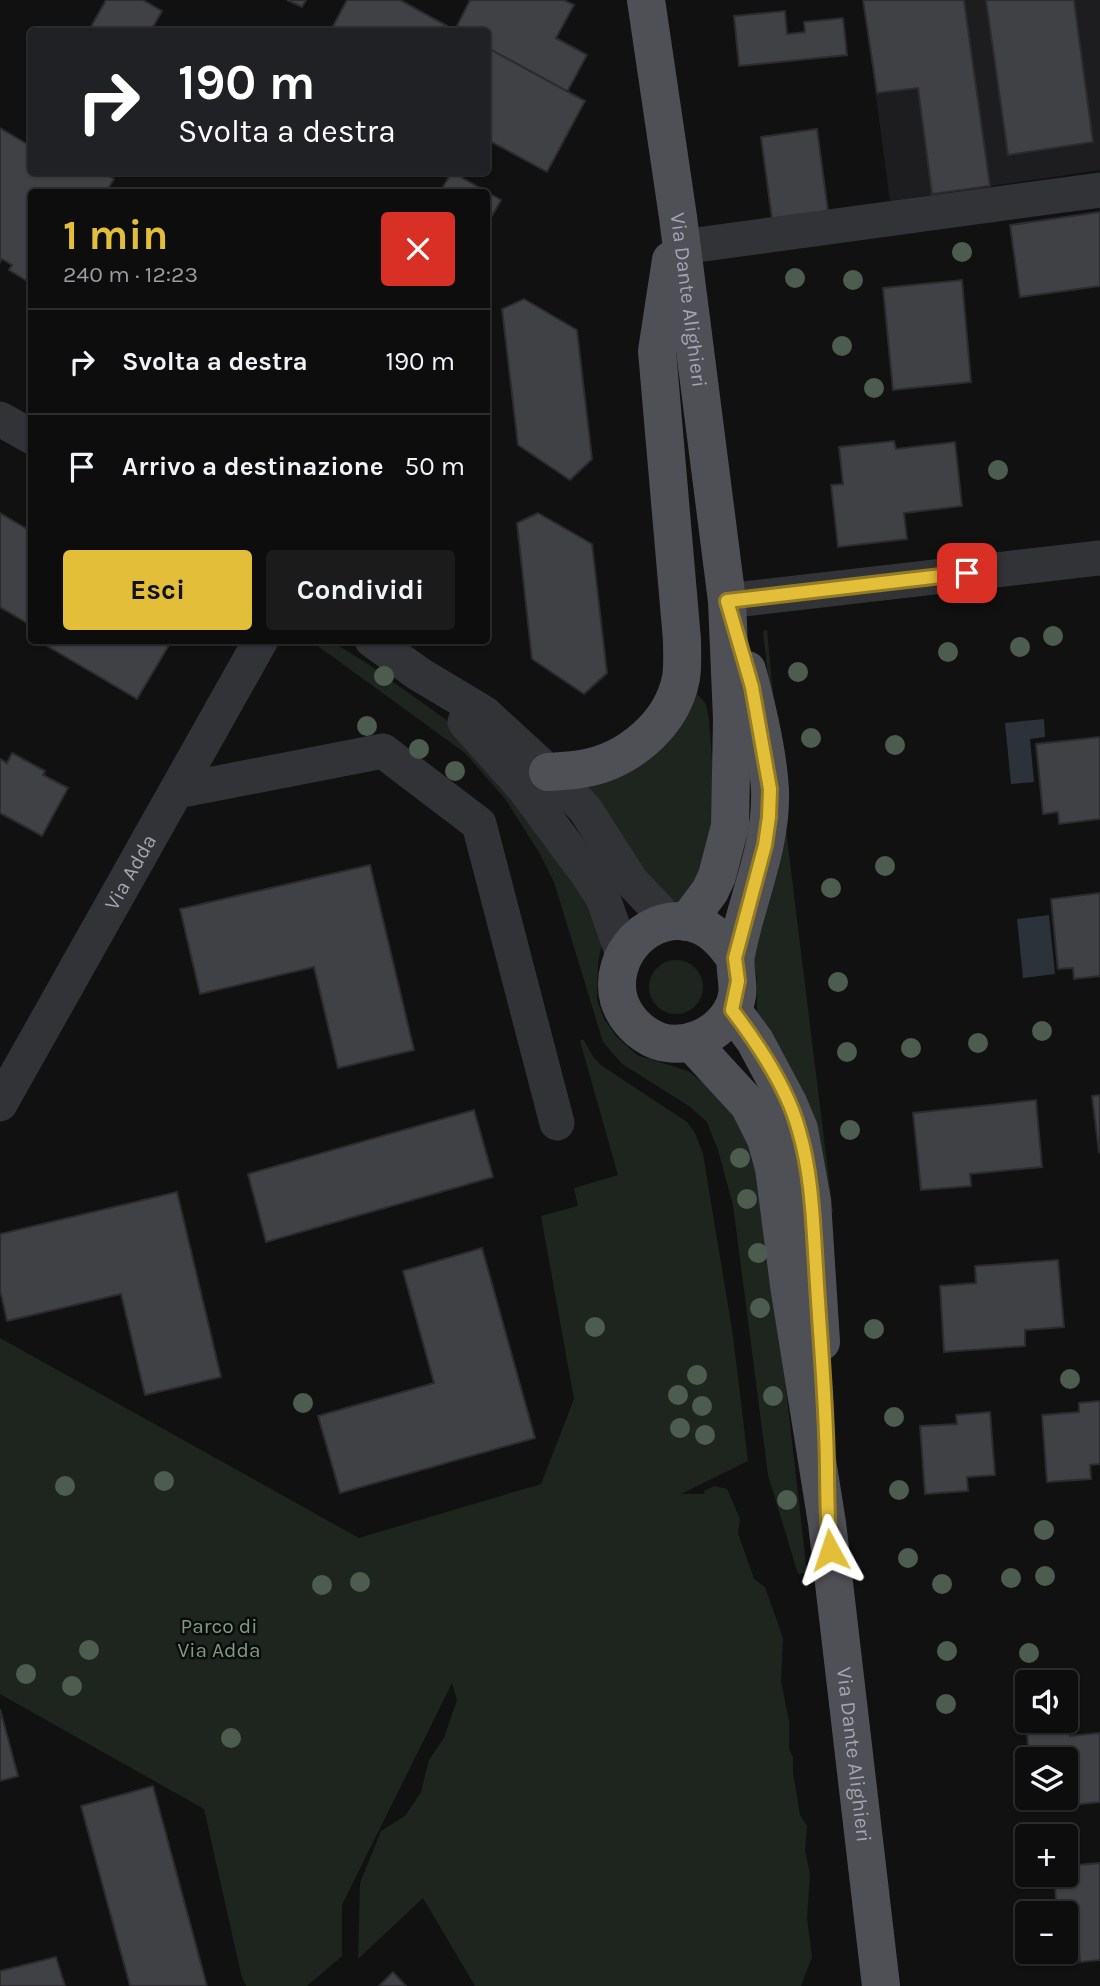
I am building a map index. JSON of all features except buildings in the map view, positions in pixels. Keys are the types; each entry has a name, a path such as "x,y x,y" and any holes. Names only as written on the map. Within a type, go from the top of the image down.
{"main road":[{"name":"Via Dante Alighieri","path":"646,0 680,232 727,601"},
{"path":"548,772 596,765 622,754 645,738 663,720 681,679 682,640 657,351 680,232"},
{"path":"679,922 710,891 727,843 731,806 732,719 727,601"},
{"path":"727,601 752,687 770,789 765,845 735,958 738,981 732,1010 721,1026 706,1037 672,1044 661,1042 641,1032 622,1009 618,997 617,976 623,955 642,933 655,926 679,922 697,925 717,936 735,958"},
{"path":"682,640 707,671 732,719"},
{"path":"732,1010 755,1041 788,1103 799,1129 804,1153 812,1201 826,1434 827,1522"},
{"path":"691,1042 749,1105 766,1139 774,1168 789,1285 827,1522"},
{"name":"Via Dante Alighieri","path":"827,1522 881,1986"}],"street":[{"path":"680,232 1100,190"},
{"path":"0,419 28,435"},
{"path":"727,601 1100,558"},
{"name":"Via Adda","path":"0,1104 259,644"},
{"path":"378,644 419,674 484,713 548,772 586,809 631,881 679,922"},
{"path":"419,674 523,787 569,848 603,898 623,955"},
{"path":"177,791 383,751 479,824 558,1123"}],"shaded area":[{"path":"863,0 1100,0 1100,170 890,201"},
{"path":"1044,719 1045,737 1030,739 1034,782 1011,784 1005,723"},
{"path":"1049,915 1055,974 1023,978 1017,919"}],"green space":[{"path":"767,630 786,830 833,1212 827,1214 757,1012 757,978 754,966 773,722 763,631"},
{"path":"315,644 336,644 452,724 587,890 604,933 598,963 597,1000 604,1019 616,1036 637,1055 688,1071 718,1094 745,1132 763,1186 807,1573 798,1574 768,1475 733,1205 718,1150 707,1122 689,1106 622,1064 603,1042 554,882 506,800 465,753"},
{"path":"696,693 706,704 709,719 715,834 685,901 677,902 657,889 584,789"},
{"path":"676,960 695,968 703,987 695,1006 676,1014 657,1006 649,987 657,968"},
{"name":"Parco di Via Adda","path":"583,1039 602,1066 687,1122 695,1133 703,1154 733,1336 748,1461 681,1494 704,1494 705,1490 715,1486 727,1489 740,1519 738,1533 754,1579 765,1587 783,1638 781,1681 789,1721 789,1749 793,1757 800,1815 807,1826 805,1851 810,1874 807,1918 812,1957 801,1986 475,1986 423,1898 358,1959 360,1883 381,1831 405,1816 421,1792 429,1760 444,1738 457,1700 452,1683 342,1905 342,1956 307,1986 246,1986 204,1809 0,1694 0,1338 359,1538 541,1484 574,1399 541,1216 578,1206 574,1188 618,1175 580,1041"}],"route":[{"path":"830,1550 812,1201 804,1153 799,1129 788,1103 755,1041 732,1010 738,981 735,958 765,845 770,789 752,687 727,601 967,573"}]}
